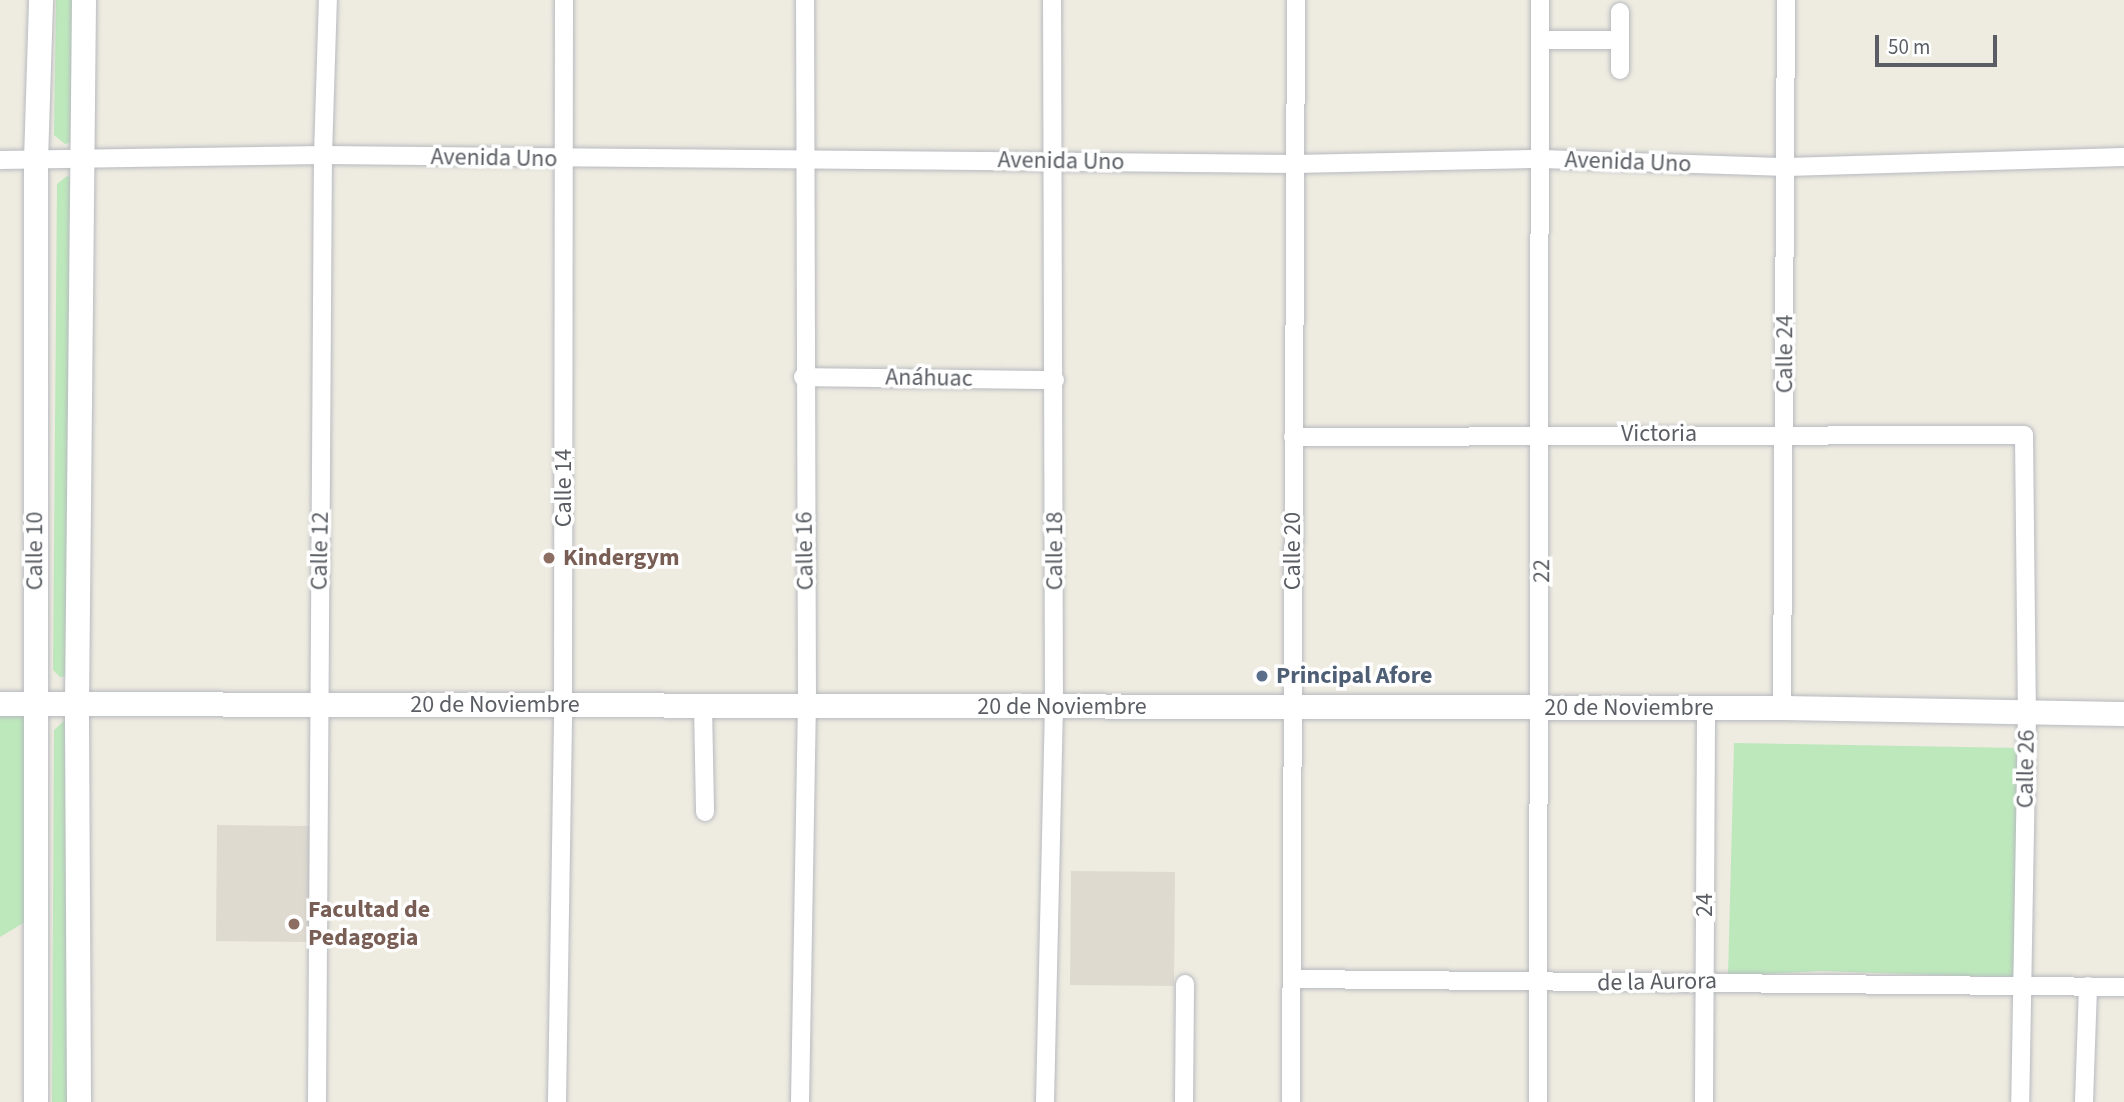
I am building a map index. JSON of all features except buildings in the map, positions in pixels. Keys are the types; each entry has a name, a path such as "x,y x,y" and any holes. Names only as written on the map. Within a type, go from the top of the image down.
{"main road":[{"name":"Calle 10","path":"36,1102 36,162 41,0"},
{"name":"Calle 10","path":"79,1102 77,704 84,0"},
{"name":"20 de Noviembre","path":"0,704 1782,708 2027,715 2124,714"}],"street":[{"name":"Calle 12","path":"317,1102 323,155 328,0"},
{"name":"Calle 14","path":"557,1102 563,705 564,0"},
{"name":"Calle 16","path":"800,1102 807,706 803,377 805,0"},
{"name":"Calle 18","path":"1045,1102 1054,706 1052,0"},
{"name":"Calle 20","path":"1292,1102 1296,0"},
{"name":"22","path":"1538,1102 1542,434 1540,0"},
{"name":"Calle 24","path":"1782,708 1786,0"},
{"path":"1620,12 1620,70"},
{"path":"1540,40 1619,40"},
{"name":"Avenida Uno","path":"0,160 36,162 83,157 323,155 1294,164 1542,159 1787,167 2123,159"},
{"name":"Anáhuac","path":"803,377 1055,380"},
{"name":"Victoria","path":"1293,438 1784,433 2024,435"},
{"name":"Calle 26","path":"2020,1102 2027,715 2024,435"},
{"path":"703,706 705,812"},
{"name":"24","path":"1704,1102 1706,708"},
{"name":"de la Aurora","path":"1292,979 2124,987"},
{"path":"1184,1102 1185,984"},
{"path":"2084,1102 2088,986"}],"shaded area":[{"path":"217,825 311,826 309,942 216,941"},
{"path":"1071,871 1175,872 1174,986 1070,985"}],"green space":[{"path":"56,0 77,0 72,142 65,144 54,135"},
{"path":"67,176 70,177 66,676 60,677 53,670 57,184"},
{"path":"0,706 30,706 25,922 0,937"},
{"path":"64,721 68,722 69,1102 52,1102 54,730"},
{"path":"1734,743 2021,748 2020,978 1821,971 1728,976"}],"place":[{"name":"Kindergym","path":"549,558"},
{"name":"Principal Afore","path":"1262,676"},
{"name":"Facultad de Pedagogia","path":"294,924"}]}
